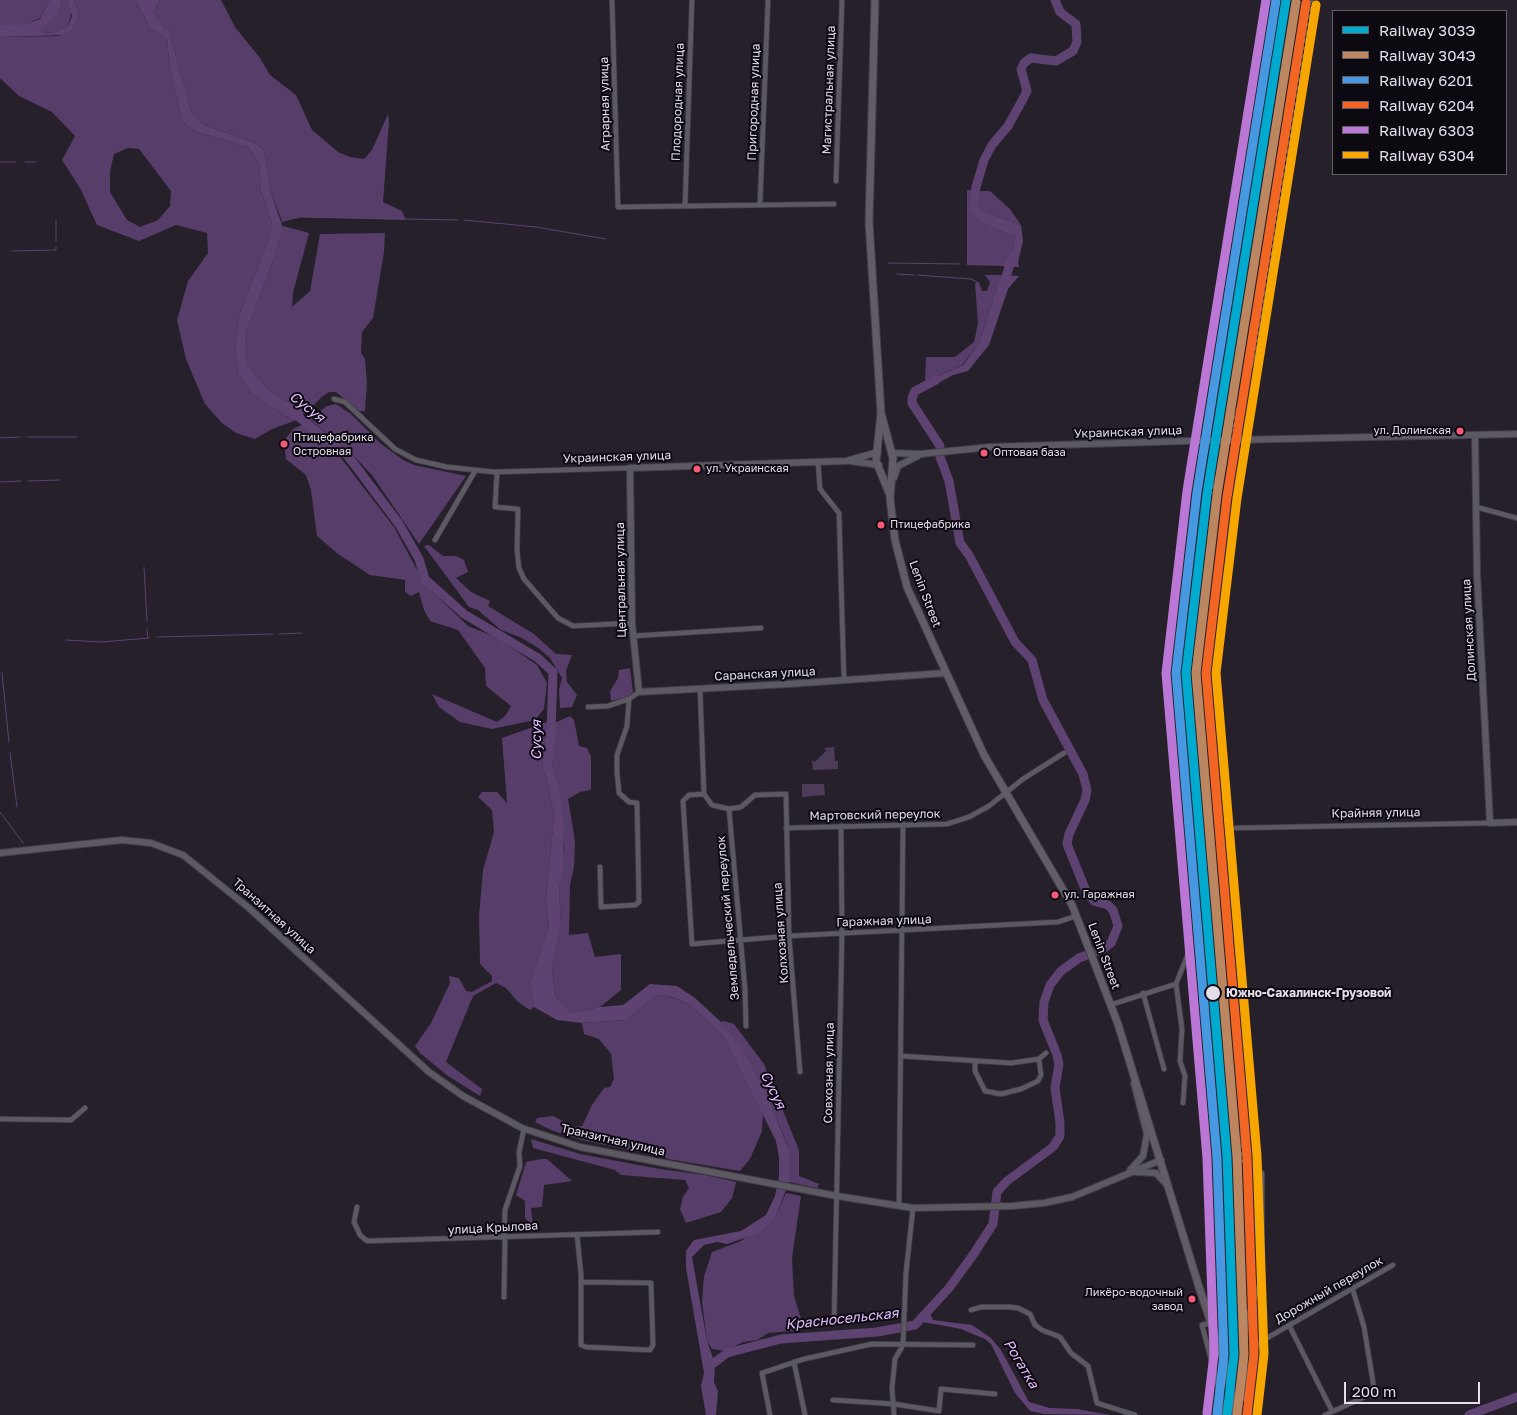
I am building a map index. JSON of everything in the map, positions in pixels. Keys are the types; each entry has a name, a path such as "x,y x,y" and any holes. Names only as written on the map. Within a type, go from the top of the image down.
{"main road":[{"path":"875,0 869,222 881,413 876,458 879,465"},
{"path":"881,413 893,458 891,464"},
{"name":"Украинская улица","path":"630,468 846,460 886,450 891,453 924,454 990,447 1517,434"},
{"name":"Долинская улица","path":"1475,436 1476,507 1490,823"},
{"path":"887,437 900,450 924,454"},
{"path":"890,498 898,466 924,454"},
{"name":"Украинская улица","path":"879,465 885,467 924,454"},
{"path":"846,460 879,465"},
{"name":"Lenin Street","path":"891,464 890,498 895,540 907,587 946,673 1005,792 1066,892 1076,916 1134,1073 1210,1323 1226,1368 1236,1411"},
{"name":"Lenin Street","path":"879,465 890,498"},
{"name":"Центральная улица","path":"630,468 632,623 639,692"},
{"name":"Саранская улица","path":"639,692 946,673"},
{"name":"Крайняя улица","path":"1490,823 1517,822"},
{"name":"Транзитная улица","path":"0,853 122,840 151,843 182,855 250,908 429,1072 463,1096 524,1129 580,1147 837,1196 913,1208 1030,1205 1072,1197 1161,1160"},
{"path":"1127,1173 1143,1156 1147,1134 1135,1091 1134,1073"},
{"path":"1127,1173 1149,1171 1156,1173 1170,1188"}],"street":[{"name":"Аграрная улица","path":"612,0 618,207 685,206"},
{"name":"Плодородная улица","path":"685,206 692,0"},
{"name":"Пригородная улица","path":"760,204 768,0"},
{"name":"Магистральная улица","path":"836,181 842,0"},
{"path":"685,206 834,204"},
{"name":"Украинская улица","path":"334,399 345,402 384,440 416,460 475,471 497,472 630,468"},
{"path":"818,461 820,489 839,513 844,680"},
{"path":"435,540 475,471"},
{"path":"497,472 495,507 518,509 517,550 519,568 524,579 558,618 573,626 632,623"},
{"path":"1476,507 1517,518"},
{"path":"633,636 761,628"},
{"path":"700,689 704,794 712,805 729,809"},
{"path":"588,707 608,706 629,699 639,692"},
{"path":"600,867 600,907 635,905 639,902 637,803 629,802 620,793 617,772 617,755 627,726 629,699"},
{"name":"Мартовский переулок","path":"786,828 947,824 969,817 989,806 1005,792 1064,753"},
{"name":"Гаражная улица","path":"704,794 689,795 683,801 692,944 842,932 903,931 1058,922 1076,916"},
{"name":"Колхозная улица","path":"729,809 741,807 755,795 786,794 790,936 800,1072"},
{"name":"Земледельческий переулок","path":"729,809 746,1001 746,1026"},
{"name":"Крайняя улица","path":"1236,828 1490,823"},
{"path":"899,1206 903,824"},
{"name":"Совхозная улица","path":"834,1322 842,932 841,826"},
{"path":"1183,1103 1185,1076 1180,1061 1182,1029 1176,984 1188,954 1189,933"},
{"path":"1110,1004 1176,984"},
{"path":"1144,993 1164,1069"},
{"path":"901,1056 1011,1063 1039,1059 1046,1053"},
{"path":"975,1062 975,1071 985,1091 1001,1094 1021,1089 1038,1081 1041,1075 1039,1059"},
{"path":"0,1119 71,1120 85,1108"},
{"path":"504,1297 505,1210 520,1166 519,1152 524,1129"},
{"path":"1236,1411 1243,1399 1246,1321 1260,1283 1262,1261 1262,1172"},
{"name":"улица Крылова","path":"357,1207 354,1222 360,1235 367,1241 658,1232"},
{"path":"894,1415 892,1388 895,1359 903,1345 904,1306 913,1208"},
{"path":"577,1235 581,1282 581,1345 586,1347 650,1350 653,1345 651,1283 581,1282"},
{"name":"Дорожный переулок","path":"1243,1399 1255,1348 1262,1340 1289,1326 1352,1286 1393,1265"},
{"path":"1326,1415 1371,1394 1374,1388 1374,1378 1364,1328 1352,1286"},
{"path":"971,1310 981,1307 1009,1307 1018,1308 1030,1314 1035,1325 1060,1337 1071,1352 1088,1366 1097,1404 1135,1415"},
{"path":"1210,1323 1202,1325 1221,1397 1220,1415"},
{"path":"1289,1326 1332,1411"},
{"path":"770,1415 762,1373 794,1362 872,1344 973,1345"},
{"path":"794,1362 805,1415"},
{"path":"833,1400 894,1404 939,1411 941,1389 995,1394"}],"shaded area":[{"path":"0,0 49,0 40,18 27,24 11,26 0,25"},
{"path":"49,0 60,0 60,8 52,19 40,29 43,33 55,32 68,26 72,16 68,0 74,0 79,14 74,26 65,35 0,37 0,25 27,24 40,19"},
{"path":"60,0 68,0 72,10 68,26 55,32 41,33 39,29 60,8"},
{"path":"74,0 135,0 151,29 167,39 170,68 182,122 197,132 248,147 259,162 261,191 272,224 272,230 239,316 235,351 239,375 251,393 294,421 272,429 255,439 236,433 222,423 205,404 186,359 177,320 188,281 208,253 207,233 176,225 139,241 97,225 80,188 62,160 75,136 52,112 19,96 0,78 0,37 60,36 79,14","holes":["128,148 139,149 171,191 170,206 158,220 140,227 127,220 110,192 110,172 114,154"]},
{"path":"135,0 160,0 153,12 165,29 168,28 192,114 204,125 255,143 264,151 271,192 283,228 273,261 247,329 245,345 248,363 258,378 272,393 306,412 294,421 251,393 239,375 235,351 239,316 272,230 272,224 261,191 259,162 248,147 197,132 182,122 170,68 167,39 151,29"},
{"path":"160,0 221,0 235,27 260,58 270,75 296,95 312,130 338,152 350,157 364,159 372,150 388,114 383,202 402,211 406,220 300,217 282,221 271,192 264,151 255,143 204,125 192,114 168,28 165,29 153,12"},
{"path":"967,190 972,190 970,203 995,229 1015,236 1013,248 1001,266 967,265"},
{"path":"972,190 979,191 978,204 982,211 1021,225 1023,241 1018,262 1019,267 1001,266 1013,248 1015,236 995,229 977,218 970,208"},
{"path":"979,191 990,191 1010,209 1021,225 982,211 978,204"},
{"path":"283,226 309,233 293,293 292,307 310,291 320,234 385,233 384,252 373,318 362,332 361,353 365,359 367,383 365,411 359,411 336,392 329,392 306,412 272,393 258,378 248,363 245,345 247,329 273,261"},
{"path":"985,275 1001,275 979,343 962,365 925,382 926,357 955,357 974,342 978,323 975,283 979,282 982,291 987,291 990,282"},
{"path":"1001,275 1019,276 1008,289 989,345 968,371 953,375 929,388 925,382 963,365 979,343"},
{"path":"336,404 351,414 380,443 403,460 414,465 466,476 419,544 372,475 347,449 309,419 327,406"},
{"path":"304,424 337,453 394,527 416,568 431,590 468,626 498,638 537,665 547,683 544,709 535,720 492,729 460,722 439,707 432,694 497,722 505,716 511,706 486,686 485,668 458,630 430,621 424,610 419,592 411,596 405,592 405,580 370,575 338,554 317,536 311,490 306,475 286,459 284,441 293,429"},
{"path":"429,545 443,556 456,556 464,560 468,572 456,578 471,592 490,601 488,606 534,634 556,654 572,655 566,671 567,682 577,695 572,707 560,708 559,690 562,678 550,658 537,647 520,637 501,630 478,610 469,607 424,546"},
{"path":"630,668 633,692 628,697 611,701 610,691 618,678 619,670"},
{"path":"570,716 574,720 579,746 587,748 591,757 591,790 580,792 568,799 575,841 574,867 570,885 569,935 588,933 595,957 621,954 621,990 600,1007 571,1013 555,996 552,968 561,925 559,888 564,847 559,787 552,766 554,733 557,722"},
{"path":"547,722 542,769 547,778 554,816 546,900 549,927 530,984 534,1007 530,1010 518,1002 506,988 496,983 473,996 446,1062 482,1089 480,1096 448,1076 420,1053 415,1046 431,1023 450,983 449,976 459,978 466,991 472,992 492,981 492,976 480,964 479,916 483,870 494,832 492,810 478,797 482,792 497,792 507,803 502,738"},
{"path":"547,722 557,722 552,766 559,787 564,825 563,866 559,888 561,925 552,968 555,996 571,1013 600,1007 623,1005 650,984 677,986 695,998 721,1022 741,1047 766,1093 789,1150 789,1182 776,1216 759,1233 727,1244 717,1242 704,1245 692,1257 707,1341 715,1364 714,1382 718,1391 716,1415 706,1415 701,1386 704,1373 686,1268 686,1251 694,1240 741,1231 766,1215 775,1196 779,1177 779,1157 776,1141 724,1037 689,1004 670,996 657,995 626,1020 582,1023 557,1020 534,1007 530,984 549,927 546,900 554,816 547,778 542,769"},
{"path":"834,747 835,761 838,761 838,769 813,770 812,760 815,762 826,751 824,748"},
{"path":"802,784 824,784 825,795 802,797"},
{"path":"657,995 669,996 689,1004 724,1037 763,1114 762,1131 750,1159 740,1171 668,1159 654,1150 646,1149 640,1152 582,1140 551,1130 535,1122 537,1118 553,1116 574,1127 582,1126 592,1105 604,1088 610,1087 614,1079 611,1054 599,1039 584,1034 582,1023 626,1020"},
{"path":"721,1022 734,1024 764,1064 799,1150 799,1176 819,1184 817,1188 789,1182 789,1150 783,1134 766,1094"},
{"path":"531,1139 580,1154 736,1182 732,1198 721,1212 686,1223 680,1209 683,1197 689,1188 685,1180 621,1175 615,1170 533,1148"},
{"path":"547,1159 572,1181 544,1185 542,1207 531,1208 533,1226 525,1218 525,1201 516,1195 526,1162"},
{"path":"786,1193 801,1196 792,1258 794,1296 803,1325 802,1330 768,1333 757,1340 743,1342 725,1351 712,1349 707,1341 702,1302 704,1276 712,1252 741,1241 776,1216"},
{"path":"930,1314 933,1320 972,1325 991,1338 1001,1350 1029,1402 1050,1408 1077,1409 1110,1415 1044,1414 1030,1411 1015,1393 991,1344 985,1339 961,1329 923,1322"}],"waterway":[{"name":"Красносельская","path":"974,201 984,160 992,145 1008,126 1027,91 1021,69 1024,63 1031,58 1056,61 1073,51 1077,42 1076,24 1060,12 1055,0"},
{"path":"0,162 16,162"},
{"path":"25,162 36,162"},
{"path":"280,222 300,217 458,220"},
{"path":"56,220 56,241"},
{"path":"464,220 536,227 606,239"},
{"path":"12,251 56,250 56,246"},
{"name":"Красносельская","path":"1003,286 1013,255"},
{"path":"888,263 960,264"},
{"path":"972,264 1001,264"},
{"path":"897,274 914,275"},
{"path":"917,275 971,279 977,282 980,305 991,310"},
{"name":"Красносельская","path":"714,1363 727,1353 781,1339 877,1332 915,1325 949,1288 993,1224 997,1192 1007,1181 1053,1147 1060,1136 1055,1088 1059,1064 1043,1020 1044,1002 1050,985 1061,971 1079,958 1101,950 1111,943 1118,926 1113,910 1108,905 1094,901 1086,891 1067,844 1069,834 1085,800 1087,790 1083,774 1043,700 1032,660 1015,642 969,555 960,543 949,481 940,457 940,446 912,403 915,391 936,380"},
{"name":"Сусуя","path":"291,411 348,456 399,524 419,559 425,579 464,614 538,658 553,672 551,733"},
{"path":"0,438 20,437"},
{"path":"28,437 77,437"},
{"path":"28,481 60,480"},
{"path":"0,482 21,481"},
{"path":"144,567 147,621"},
{"path":"147,629 148,638"},
{"path":"280,634 302,633"},
{"path":"157,637 273,634"},
{"path":"66,640 101,642 149,638"},
{"path":"2,673 9,742"},
{"path":"10,753 17,807"},
{"path":"0,812 23,843"},
{"path":"1469,1415 1517,1397"}],"railway":[{"path":"1212,492 1254,357 1312,0"},
{"path":"1242,1132 1242,1161"}],"rail line":[{"name":"6303","path":"1207,1413 1214,1354 1207,1158 1166,673 1187,491 1266,0"},
{"name":"6201","path":"1217,1414 1224,1355 1217,1158 1176,673 1197,492 1276,0"},
{"name":"303Э","path":"1227,1415 1234,1355 1227,1157 1186,673 1207,494 1286,0"},
{"name":"304Э","path":"1237,1415 1244,1355 1237,1157 1196,673 1217,495 1296,2"},
{"name":"6204","path":"1247,1415 1254,1354 1247,1156 1206,673 1227,497 1306,3"},
{"name":"6304","path":"1257,1415 1264,1354 1257,1156 1216,673 1237,498 1316,5"}],"place":[{"name":"ул. Долинская","path":"1460,431"},
{"name":"Птицефабрика Островная","path":"284,444"},
{"name":"Оптовая база","path":"984,453"},
{"name":"ул. Украинская","path":"697,469"},
{"name":"Птицефабрика","path":"881,525"},
{"name":"ул. Гаражная","path":"1055,895"},
{"name":"Южно-Сахалинск-Грузовой","path":"1213,993"},
{"name":"Ликёро-водочный завод","path":"1192,1299"}],"water label":[{"name":"Рогатка","path":"1021,1364"}]}
